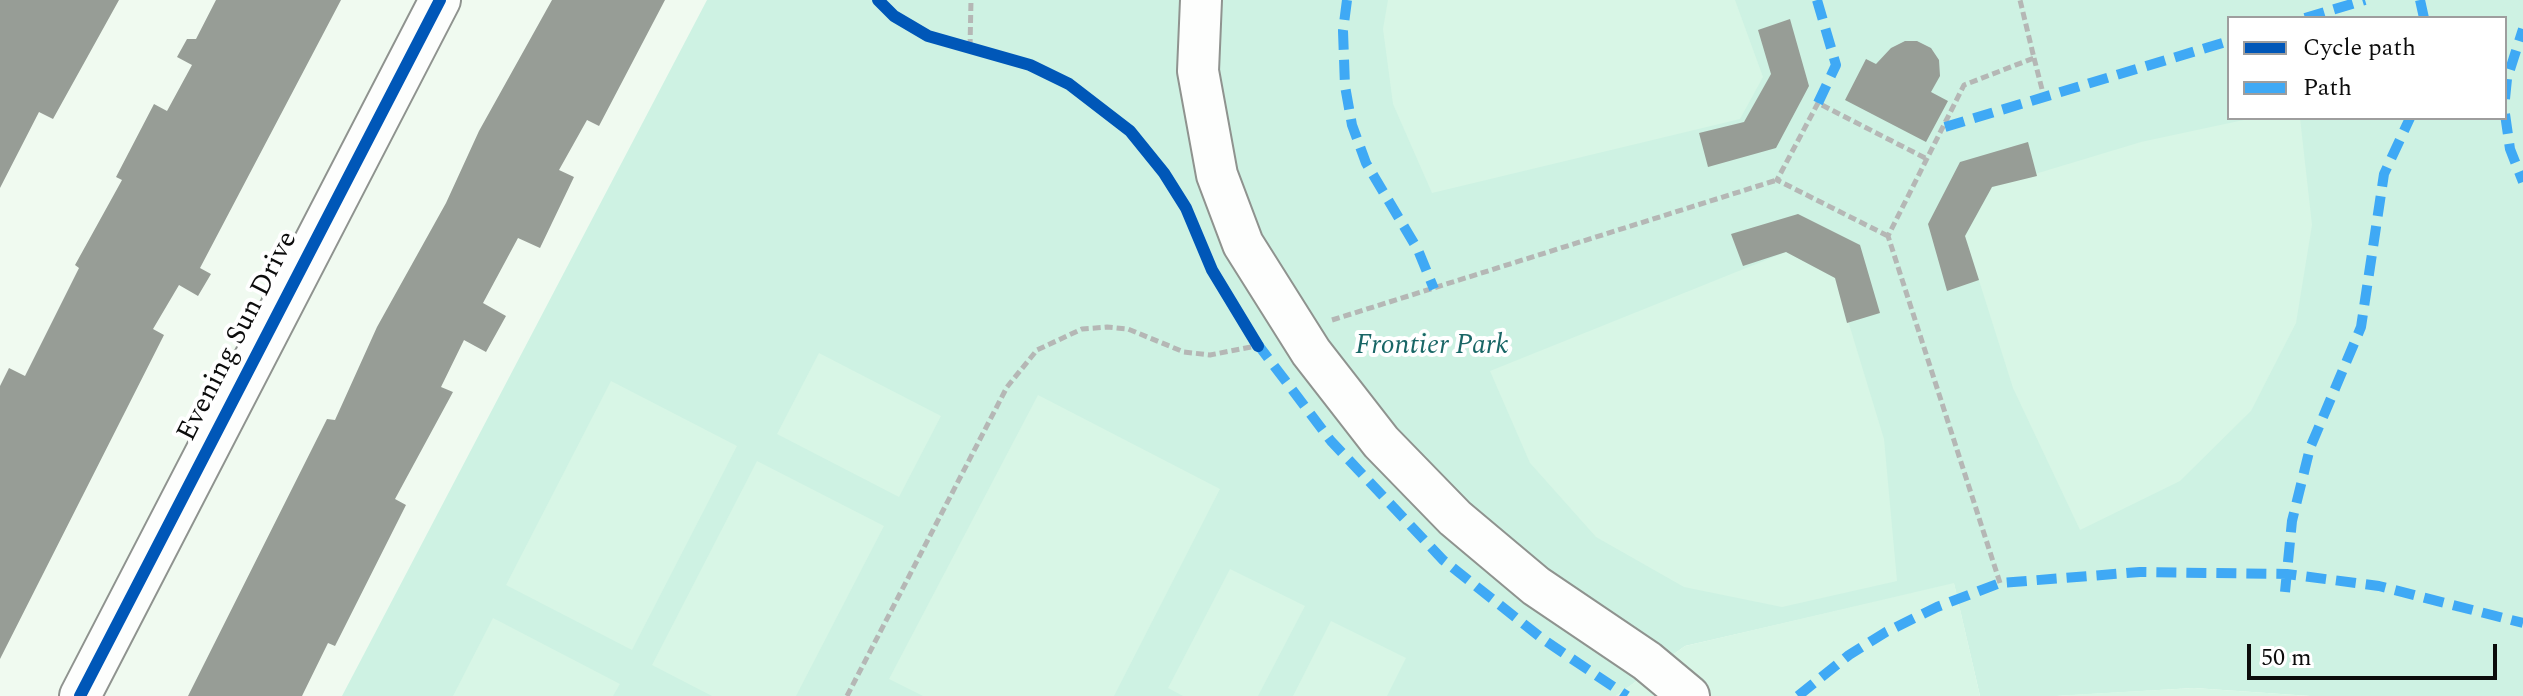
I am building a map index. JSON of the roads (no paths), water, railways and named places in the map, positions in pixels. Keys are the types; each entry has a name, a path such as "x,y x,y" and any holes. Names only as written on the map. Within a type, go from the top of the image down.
{"street":[{"name":"Evening Sun Drive","path":"80,696 440,0"},
{"path":"1201,0 1198,71 1217,175 1243,244 1311,352 1381,442 1455,518 1536,586 1647,661 1689,696"}],"park label":[{"name":"Frontier Park","path":"1432,348"}]}
